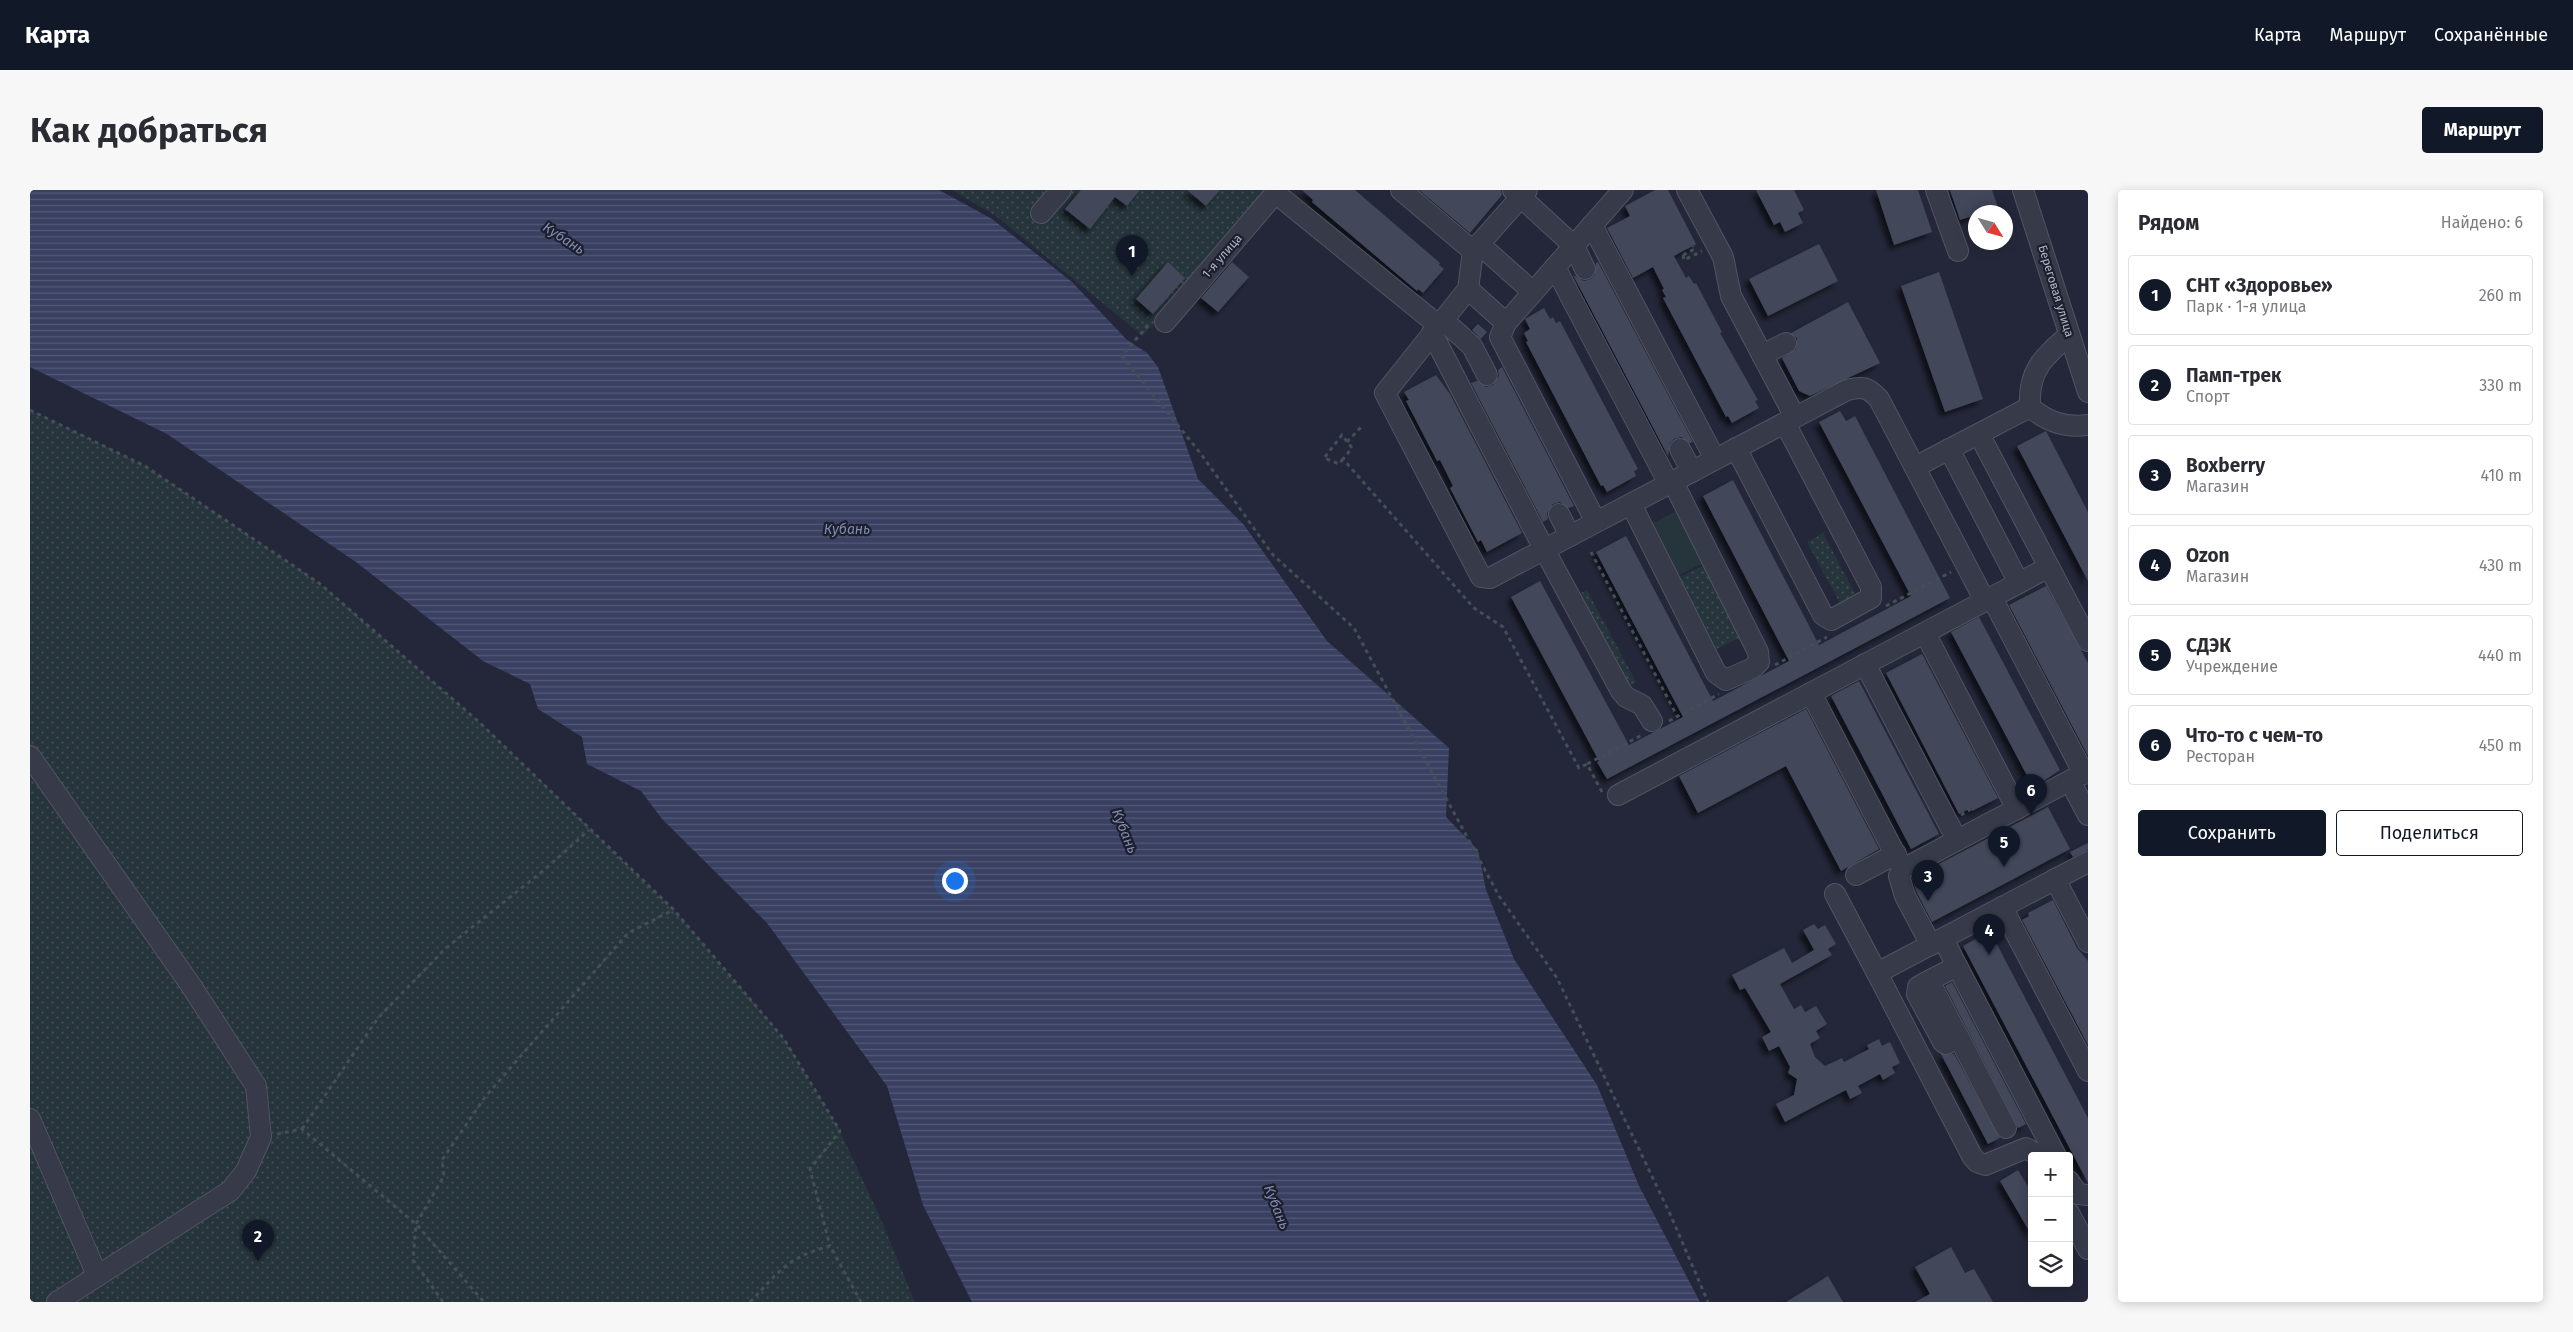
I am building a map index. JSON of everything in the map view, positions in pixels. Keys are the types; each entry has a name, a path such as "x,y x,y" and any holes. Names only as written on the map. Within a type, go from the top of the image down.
{"street":[{"path":"1041,213 1062,190"},
{"path":"1401,190 1533,292"},
{"path":"1596,522 1500,337 1506,323 1623,190"},
{"path":"1687,190 1703,240 1723,257 1731,296 1762,355 1790,420 1871,587 1871,598 1832,620 1823,615 1736,448"},
{"path":"1936,190 1958,252"},
{"name":"Береговая улица","path":"2023,190 2088,392"},
{"path":"1585,269 1574,246 1520,192 1488,223 1476,248 1468,289 1385,393 1478,574 1485,579 1490,578 1847,390 1861,386 1871,390 1879,399 2081,775 2088,815"},
{"path":"1281,195 1438,326 1472,346 1487,375"},
{"name":"1-я улица","path":"1159,320 1281,195"},
{"path":"1592,225 1715,459"},
{"path":"1555,267 1671,483 1758,652 1759,662 1753,668 1726,680 1716,673 1631,504"},
{"path":"1468,289 1506,323"},
{"path":"1438,326 1544,550 1623,695 1642,705 1652,722"},
{"path":"2069,335 2046,356 2034,372 2029,390 2030,407 2044,418 2061,424 2088,424"},
{"path":"1762,355 1786,343"},
{"path":"1915,468 2030,407"},
{"path":"1979,434 2088,641"},
{"path":"1680,449 1692,472"},
{"path":"1949,449 2019,583"},
{"path":"1558,514 1570,536"},
{"path":"1618,795 2049,567"},
{"path":"1925,633 2002,788 2017,809"},
{"path":"1865,664 1957,840"},
{"path":"1811,693 1877,863 1899,876 1905,896 1959,978 2054,1152"},
{"path":"30,756 190,984 256,1086 261,1137 246,1171 230,1191 57,1302"},
{"path":"1877,863 1957,840 2081,775"},
{"path":"1877,974 2088,862"},
{"path":"2055,880 2064,905 2088,942"},
{"path":"1835,894 1972,1156 1977,1162 1985,1165 2026,1148 2032,1152"},
{"path":"2002,907 2088,1071"},
{"path":"1959,978 1921,984 1916,991 1942,1040 1946,1044 1959,1038"},
{"path":"1935,992 2006,1128"},
{"path":"30,1119 96,1276"},
{"path":"2073,1187 2078,1194 2088,1195"},
{"path":"2073,1221 2088,1249"}],"path":[{"path":"1703,240 1684,260 1682,256 1695,249 1703,240"},
{"path":"1159,320 1122,356 1201,454 1273,554 1354,628 1499,896 1557,978 1671,1216 1708,1302"},
{"path":"30,410 145,466 319,583 478,721 588,830 674,910 784,1039 840,1131 810,1169 830,1246 861,1302"},
{"path":"1347,442 1363,425"},
{"path":"1342,435 1352,448 1343,459 1339,464 1324,458 1342,435"},
{"path":"1343,459 1474,608 1503,627 1579,768 1587,764"},
{"path":"1591,552 1677,716"},
{"path":"1960,815 1971,809"},
{"path":"261,1137 302,1129 378,1018 446,948 543,871 588,830"},
{"path":"443,1302 413,1260 416,1224 444,1176 442,1160 485,1097 628,933 674,910"},
{"path":"302,1129 416,1224 484,1302"},
{"path":"750,1302 788,1262 806,1253 830,1246"}],"shaded area":[{"path":"952,190 1268,190 1143,336 996,216"},
{"path":"30,410 145,466 319,583 478,721 674,910 784,1039 840,1131 879,1215 915,1302 30,1302"},
{"path":"1681,509 1707,561 1675,577 1649,525"},
{"path":"1823,533 1858,599 1842,607 1807,542"},
{"path":"1705,565 1741,637 1717,649 1680,577"},
{"path":"1587,590 1636,682 1627,687 1578,595"}],"water":[{"name":"Кубань","path":"30,190 939,190 992,219 1072,282 1126,339 1147,353 1158,367 1198,479 1244,525 1327,641 1449,748 1446,817 1478,850 1486,890 1514,959 1597,1085 1639,1186 1700,1302 972,1302 923,1205 887,1086 767,923 662,819 641,791 587,764 582,737 538,709 530,684 483,661 356,562 167,434 30,367"}],"building":[{"path":"1081,190 1140,190 1127,206 1115,197 1090,229 1065,209"},
{"path":"1187,190 1220,190 1206,206"},
{"path":"1302,190 1355,190 1440,263 1439,265 1444,269 1423,293 1418,289 1417,291 1312,202 1313,200"},
{"path":"1419,190 1501,190 1502,195 1470,233"},
{"path":"1655,190 1668,190 1696,244 1674,256 1686,278 1689,276 1694,284 1696,283 1722,332 1720,333 1758,400 1755,401 1759,408 1732,423 1728,416 1726,417 1663,298 1666,297 1662,290 1664,289 1653,267 1633,278 1607,228 1630,216 1625,206"},
{"path":"1756,190 1794,190 1804,210 1798,213 1803,223 1785,232 1780,222 1774,225"},
{"path":"1876,190 1918,190 1932,232 1894,245"},
{"path":"1950,190 1992,190 1997,205 1968,205 1968,218 1960,220"},
{"path":"1819,244 1838,281 1768,316 1749,279"},
{"path":"1168,262 1185,278 1153,314 1136,299"},
{"path":"1232,262 1249,277 1218,312 1201,298"},
{"path":"1598,262 1693,442 1690,443 1681,437 1674,439 1670,443 1668,456 1573,275 1584,281 1591,279 1595,275 1596,263"},
{"path":"1939,272 1983,399 1945,412 1901,286"},
{"path":"1848,302 1880,363 1810,396 1799,391 1782,358 1796,349 1797,338 1791,333"},
{"path":"1544,308 1550,319 1553,317 1556,323 1560,321 1638,469 1634,471 1636,476 1607,492 1603,485 1601,486 1526,342 1528,341 1524,333 1530,329 1525,319"},
{"path":"1478,324 1487,332 1481,339 1472,330"},
{"path":"1502,367 1574,506 1569,508 1560,502 1553,504 1547,513 1548,519 1543,522 1471,383 1477,381 1486,387 1493,385 1499,376 1498,370"},
{"path":"1436,375 1450,394 1522,533 1487,552 1481,540 1478,542 1450,488 1453,486 1440,460 1437,461 1406,401 1409,400 1404,392"},
{"path":"1840,411 1846,421 1855,416 1950,598 1607,779 1511,597 1540,581 1629,745 1683,717 1596,552 1626,536 1713,701 1789,661 1703,496 1733,480 1819,645 1911,596 1819,422"},
{"path":"2046,431 2088,512 2088,581 2017,446"},
{"path":"2046,586 2088,663 2088,756 2009,605"},
{"path":"1979,617 2060,770 2042,782 2041,780 2032,785 1951,632"},
{"path":"1922,654 1998,798 1972,811 1971,808 1959,814 1886,673"},
{"path":"1859,681 1939,834 1911,849 1831,696"},
{"path":"1806,709 1879,849 1841,871 1786,766 1698,813 1679,776"},
{"path":"2048,807 2070,849 1932,922 1916,891 1912,878"},
{"path":"2088,843 2088,850 2073,857 2070,852"},
{"path":"2053,900 2077,948 2088,961 2088,1045 2022,920 2029,916 2028,913"},
{"path":"1814,924 1818,929 1825,925 1836,944 1828,949 1832,955 1780,984 1794,1009 1801,1005 1805,1012 1816,1006 1827,1024 1816,1031 1820,1038 1810,1044 1815,1057 1825,1066 1842,1058 1844,1062 1869,1049 1867,1045 1879,1039 1882,1046 1890,1042 1900,1063 1892,1067 1895,1073 1883,1080 1880,1074 1858,1086 1862,1093 1850,1099 1846,1090 1785,1122 1776,1104 1794,1095 1797,1079 1788,1073 1790,1067 1779,1046 1769,1051 1762,1037 1771,1032 1745,988 1740,990 1732,975 1784,948 1792,963 1814,950 1803,930"},
{"path":"1990,931 2088,1118 2088,1183 2073,1152 1963,946"},
{"path":"1952,982 2026,1124 2018,1128 1945,986"},
{"path":"1941,1054 1954,1054 2000,1138 1988,1144"},
{"path":"2018,1170 2028,1186 2028,1229 2000,1181"},
{"path":"1951,1247 1965,1273 1974,1269 1993,1302 1915,1302 1930,1294 1915,1267"},
{"path":"1828,1276 1843,1302 1786,1302"}],"place":[{"name":"СНТ «Здоровье»","path":"1132,276"},
{"name":"Что-то с чем-то","path":"2031,815"},
{"name":"СДЭК","path":"2004,867"},
{"name":"Boxberry","path":"1928,901"},
{"name":"Ozon","path":"1989,955"},
{"name":"Памп-трек","path":"258,1261"}]}
